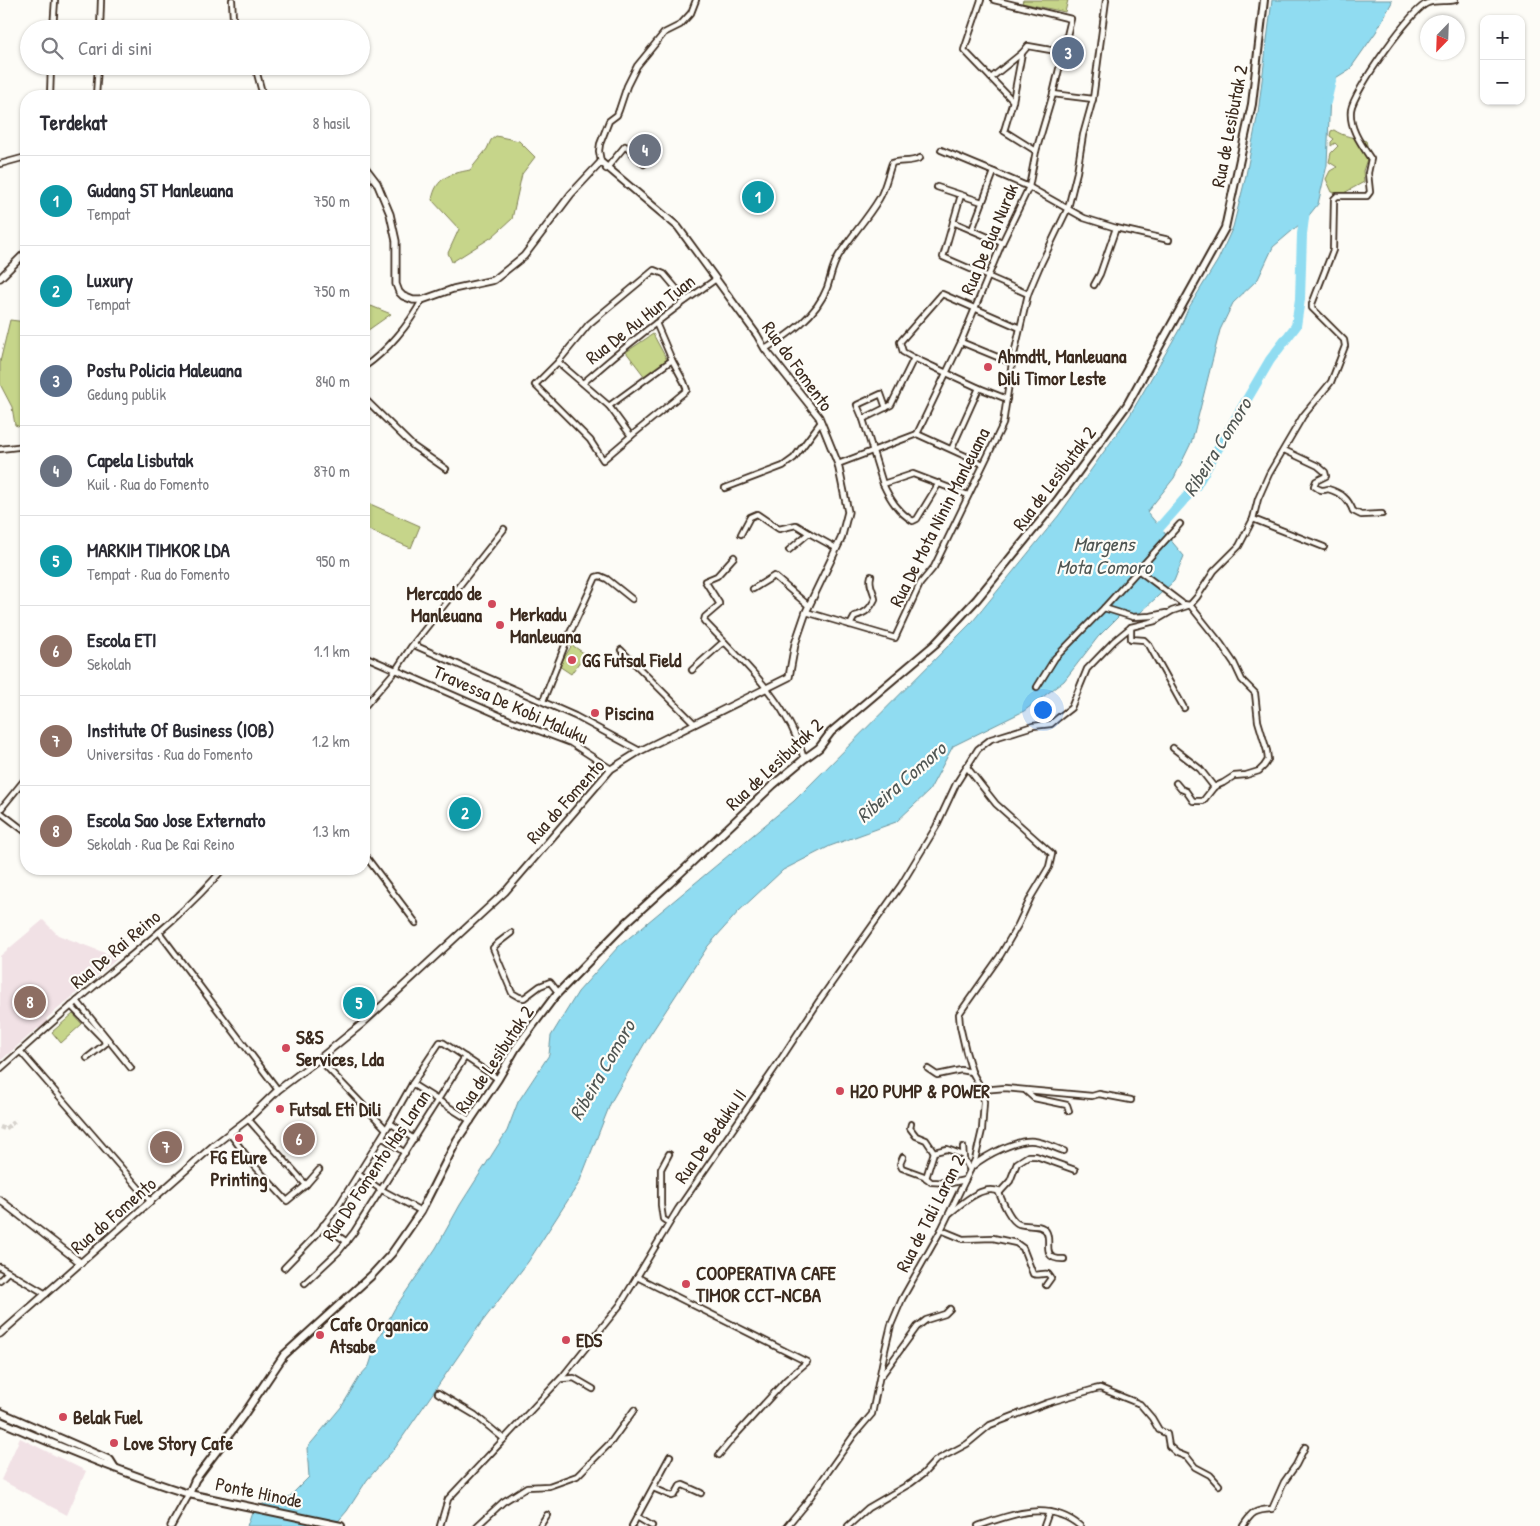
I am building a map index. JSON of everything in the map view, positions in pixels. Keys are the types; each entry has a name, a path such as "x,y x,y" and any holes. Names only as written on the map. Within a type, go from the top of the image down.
{"main road":[{"name":"Rua de Lesibutak 2","path":"189,1494 195,1480 243,1416 284,1355 371,1276 392,1253 420,1211 457,1140 498,1079 516,1048 558,992 627,922 773,785 819,748 831,732 935,644 995,578 1056,502 1127,405 1225,228 1252,104 1264,0"},
{"path":"0,1412 110,1460 115,1468"},
{"path":"0,1421 57,1446 115,1468"},
{"name":"Ponte Hinode","path":"115,1468 136,1477 189,1494 199,1494 341,1526"}],"street":[{"path":"54,20 55,0"},
{"path":"100,20 101,0"},
{"path":"232,0 233,20"},
{"path":"370,174 377,183 390,214 396,242 396,284 399,292 413,300 422,300 454,289 494,280 524,256 571,194 600,162 600,144 609,121 619,110 626,86 637,66 664,33 680,25 691,13 696,0"},
{"path":"981,0 964,50 1013,100"},
{"path":"994,0 1019,6 1021,0"},
{"name":"Rua De Mota Ninin Manleuana","path":"806,612 895,638 920,584 934,567 1003,424 1012,363 1028,294 1038,268 1068,208 1092,99 1106,0"},
{"path":"1104,608 1133,618 1151,616 1190,605 1197,598 1214,571 1239,546 1253,519 1258,499 1269,474 1304,416 1331,382 1345,346 1344,340 1312,308 1312,304 1333,250 1334,199 1337,196 1367,196 1370,192 1368,173 1371,158 1360,143 1352,126 1351,110 1355,96 1368,74 1414,12 1428,3 1455,0"},
{"name":"Rua De Bua Nurak","path":"917,434 961,342 1002,243 1029,187 1036,151 1053,94 1071,19 1019,6"},
{"path":"991,78 1028,46 1062,52"},
{"path":"1022,53 1013,100 1004,131 1036,151"},
{"path":"50,90 51,75"},
{"path":"96,90 97,75"},
{"path":"258,75 262,90"},
{"path":"1053,94 1092,99"},
{"path":"606,169 625,146 644,164"},
{"path":"941,150 1029,187 1084,218 1116,228 1169,240"},
{"path":"765,349 788,335 811,313 821,300 828,286 831,271 837,257 881,197 892,163 899,161 904,163 920,158"},
{"path":"0,164 20,159"},
{"name":"Rua do Fomento","path":"0,1334 213,1146 248,1119 278,1090 320,1059 363,1023 505,892 611,769 640,752 789,677 795,644 806,612 841,539 848,512 838,464 819,417 765,349 678,227 606,169 600,162"},
{"path":"972,230 994,172"},
{"path":"937,187 982,202"},
{"path":"961,195 943,257 1028,294"},
{"path":"952,222 1002,243"},
{"path":"1094,285 1100,274 1116,228"},
{"path":"0,278 20,258"},
{"path":"656,324 687,390 603,460 590,440 535,384 558,362 589,324 654,270 664,274 686,300"},
{"name":"Rua De Au Hun Tuan","path":"583,384 611,358 716,279"},
{"path":"1007,399 914,358 903,352 900,342 942,294 1020,328"},
{"path":"370,362 416,311 422,300"},
{"path":"961,342 1012,363"},
{"path":"863,419 891,405 914,358"},
{"path":"609,406 672,360"},
{"path":"558,362 609,406 631,436"},
{"path":"952,448 979,388"},
{"path":"886,408 881,394 857,405 889,497 902,513 913,521 917,519 939,483"},
{"path":"370,404 413,446 446,469"},
{"path":"725,488 783,466 794,458 821,422"},
{"path":"838,464 917,434 952,448 984,464"},
{"path":"0,449 20,447"},
{"path":"1284,450 1318,466 1325,472 1326,476 1316,481 1314,486 1318,489 1324,491 1328,489 1344,495 1353,511 1361,515 1382,514"},
{"path":"883,484 913,474 968,495"},
{"path":"742,534 750,517 757,514 779,529 796,525 836,548"},
{"path":"1253,519 1324,547"},
{"path":"1037,687 1055,658 1104,608 1180,524"},
{"path":"370,701 396,670 504,529"},
{"path":"789,550 809,533"},
{"path":"734,557 717,576 705,581 719,605 705,617 704,621 768,688 792,730 804,759"},
{"path":"1138,570 1183,604 1190,605 1221,644 1234,663 1242,680 1255,693 1258,721 1267,751 1268,760 1259,772 1234,776 1214,787 1203,801 1193,801 1186,790 1181,789 1176,784"},
{"path":"543,702 569,635 596,577 600,576 607,579 632,599"},
{"path":"754,589 774,576 809,606"},
{"path":"850,625 855,616 864,613 870,608 875,599 870,580 872,576"},
{"path":"1172,611 1155,621 1131,627 1131,639 1144,640 1148,645 1184,708"},
{"name":"Rua De Beduku II","path":"440,1526 448,1499 561,1379 620,1304 669,1223 819,1001 901,885 936,827 966,766 978,749 991,739 1033,726 1051,724 1071,708 1087,668 1131,627"},
{"path":"692,670 721,644 725,643"},
{"path":"414,645 600,728 640,752"},
{"path":"621,650 695,724"},
{"name":"Travessa De Kobi Maluku","path":"370,659 510,720 571,743 611,769"},
{"path":"1173,748 1200,768 1214,787"},
{"name":"Rua de Tali Laran 2","path":"787,1526 806,1504 854,1435 872,1414 885,1350 898,1308 941,1230 975,1160 982,1130 984,1102 982,1090 972,1072 960,1026 959,1014 1000,956 1031,897 1049,868 1052,854 996,804 966,766"},
{"path":"20,786 0,811 20,827"},
{"path":"370,862 416,923"},
{"name":"Rua De Rai Reino","path":"0,1069 77,1000 159,932 205,890 218,875"},
{"path":"159,932 278,1090"},
{"path":"511,933 493,948 512,992 524,998 540,986 550,982 558,992"},
{"path":"77,1000 132,1068"},
{"path":"71,1006 104,1040 105,1044 87,1058"},
{"path":"284,1268 316,1235 337,1208 390,1124 412,1084 440,1042 498,1079"},
{"path":"20,1051 151,1202"},
{"name":"Rua Do Fomento Has Laran","path":"305,1283 347,1242 380,1189 406,1153 465,1057"},
{"path":"320,1059 386,1129"},
{"path":"928,1069 937,1075 961,1070 972,1072"},
{"path":"412,1084 471,1121"},
{"path":"982,1090 1001,1088 1092,1096 1099,1094 1131,1100"},
{"path":"1026,1091 1034,1098 1067,1105 1069,1111"},
{"path":"248,1119 306,1185"},
{"path":"390,1124 414,1138"},
{"path":"911,1124 910,1128 916,1136 926,1140 934,1152"},
{"path":"230,1134 251,1162 289,1203 319,1170"},
{"path":"382,1137 406,1153"},
{"path":"963,1147 963,1155 971,1169 990,1154 1029,1141 1037,1141 1064,1151"},
{"path":"934,1152 945,1149 963,1155"},
{"path":"926,1178 934,1152"},
{"path":"669,1154 661,1168 661,1205 663,1219 669,1223"},
{"path":"1064,1259 1051,1256 1049,1253 1045,1230 1015,1221 1003,1205 998,1192 1010,1181 1017,1163 1028,1156 1036,1156 1076,1170"},
{"path":"902,1157 900,1164 902,1168 924,1176 931,1182 943,1183 965,1180"},
{"path":"358,1174 380,1189 420,1211"},
{"path":"948,1214 974,1194 993,1189 1000,1192"},
{"path":"0,1200 81,1263"},
{"path":"323,1225 347,1242"},
{"path":"941,1230 963,1239 993,1238 1016,1243 1023,1248 1033,1274 1036,1276 1044,1273 1048,1274 1051,1278 1046,1285"},
{"path":"0,1267 46,1294"},
{"path":"0,1280 8,1272"},
{"path":"637,1277 807,1362 786,1380 732,1438 720,1455"},
{"path":"880,1378 917,1327 926,1320 945,1314 950,1309"},
{"path":"561,1379 574,1378 593,1389"},
{"path":"848,1526 868,1508 910,1483 923,1474 935,1461 967,1444 990,1425 1047,1404 1100,1388 1140,1404 1159,1430 1167,1434 1169,1446 1177,1453 1187,1457 1195,1466 1210,1475 1219,1485"},
{"path":"438,1394 475,1415 504,1439"},
{"path":"477,1526 503,1502 527,1488 548,1486 577,1476 611,1442 634,1410"},
{"path":"1243,1526 1250,1515 1259,1509 1272,1508 1284,1482 1296,1465 1305,1447"},
{"path":"632,1526 670,1456"},
{"path":"652,1488 672,1496 683,1485 701,1492"},
{"path":"171,1526 189,1494"},
{"path":"978,1526 1006,1516 1031,1511 1049,1512 1070,1518 1080,1526"},
{"path":"1044,1526 1049,1512"},
{"path":"540,1526 547,1516"},
{"path":"637,1517 652,1526"}],"shaded area":[{"path":"43,920 58,935 117,959 46,1019 48,1021 40,1030 38,1028 0,1061 0,956"},
{"path":"20,1438 86,1471 67,1515 1,1480"}],"green space":[{"path":"1023,0 1068,0 1065,12 1022,3"},
{"path":"1334,130 1345,136 1366,141 1369,153 1363,171 1364,182 1342,194 1332,192 1326,179 1330,171 1337,167 1329,162 1331,153 1338,146 1335,143 1331,146 1331,142 1334,139 1330,136 1331,131"},
{"path":"496,136 519,141 535,157 522,174 512,219 492,237 452,262 448,253 459,229 432,200 434,192 445,178 470,170 487,149 491,140"},
{"path":"371,306 391,314 370,329"},
{"path":"10,320 20,321 20,427 15,425 12,407 0,384 0,362"},
{"path":"653,334 667,360 645,377 626,352"},
{"path":"370,504 420,526 411,548 370,531"},
{"name":"GG Futsal Field","path":"572,645 585,654 571,674 559,666"},
{"path":"73,1014 82,1024 61,1043 52,1032"}],"water":[{"name":"Margens Mota Comoro","path":"1272,0 1391,0 1392,2 1376,32 1350,69 1326,84 1330,93 1327,165 1318,204 1306,219 1273,247 1258,279 1233,303 1220,330 1192,441 1174,478 1147,512 1184,556 1174,581 1140,613 1121,614 1098,637 1064,681 1024,711 953,746 929,791 896,822 830,846 783,870 739,911 708,946 646,1041 611,1102 579,1183 528,1262 479,1326 395,1448 367,1480 347,1511 334,1526 247,1526 254,1506 287,1499 309,1477 307,1448 342,1406 360,1376 369,1366 377,1341 395,1308 436,1248 460,1205 507,1131 518,1102 549,1055 551,1036 578,992 618,947 794,801 973,621 1059,515 1130,415 1179,330 1188,309 1218,260 1233,227 1245,180 1258,113"}],"waterway":[{"name":"Ribeira Comoro","path":"1326,102 1331,81 1329,68"},
{"name":"Ribeira Comoro","path":"1152,536 1196,486 1270,360 1296,326 1300,299 1302,234 1305,210"}],"tunnel":[{"path":"0,1127 5,1129 16,1120"}],"place":[{"name":"Postu Policia Maleuana","path":"1068,53"},
{"name":"Capela Lisbutak","path":"645,150"},
{"name":"Gudang ST Manleuana","path":"758,197"},
{"name":"Ahmdtl, Manleuana Dili Timor Leste","path":"988,367"},
{"name":"Mercado de Manleuana","path":"492,604"},
{"name":"Merkadu Manleuana","path":"500,625"},
{"name":"GG Futsal Field","path":"572,660"},
{"name":"Piscina","path":"595,713"},
{"name":"Luxury","path":"465,813"},
{"name":"Escola Sao Jose Externato","path":"30,1002"},
{"name":"MARKIM TIMKOR LDA","path":"359,1003"},
{"name":"S&S Services, Lda","path":"286,1048"},
{"name":"H2O PUMP & POWER","path":"840,1091"},
{"name":"Futsal Eti Dili","path":"280,1109"},
{"name":"FG Elure Printing","path":"239,1138"},
{"name":"Escola ETI","path":"299,1139"},
{"name":"Institute Of Business (IOB)","path":"166,1147"},
{"name":"COOPERATIVA CAFE TIMOR CCT-NCBA","path":"686,1284"},
{"name":"Cafe Organico Atsabe","path":"320,1335"},
{"name":"EDS","path":"566,1340"},
{"name":"Belak Fuel","path":"63,1417"},
{"name":"Love Story Cafe","path":"114,1443"}]}
